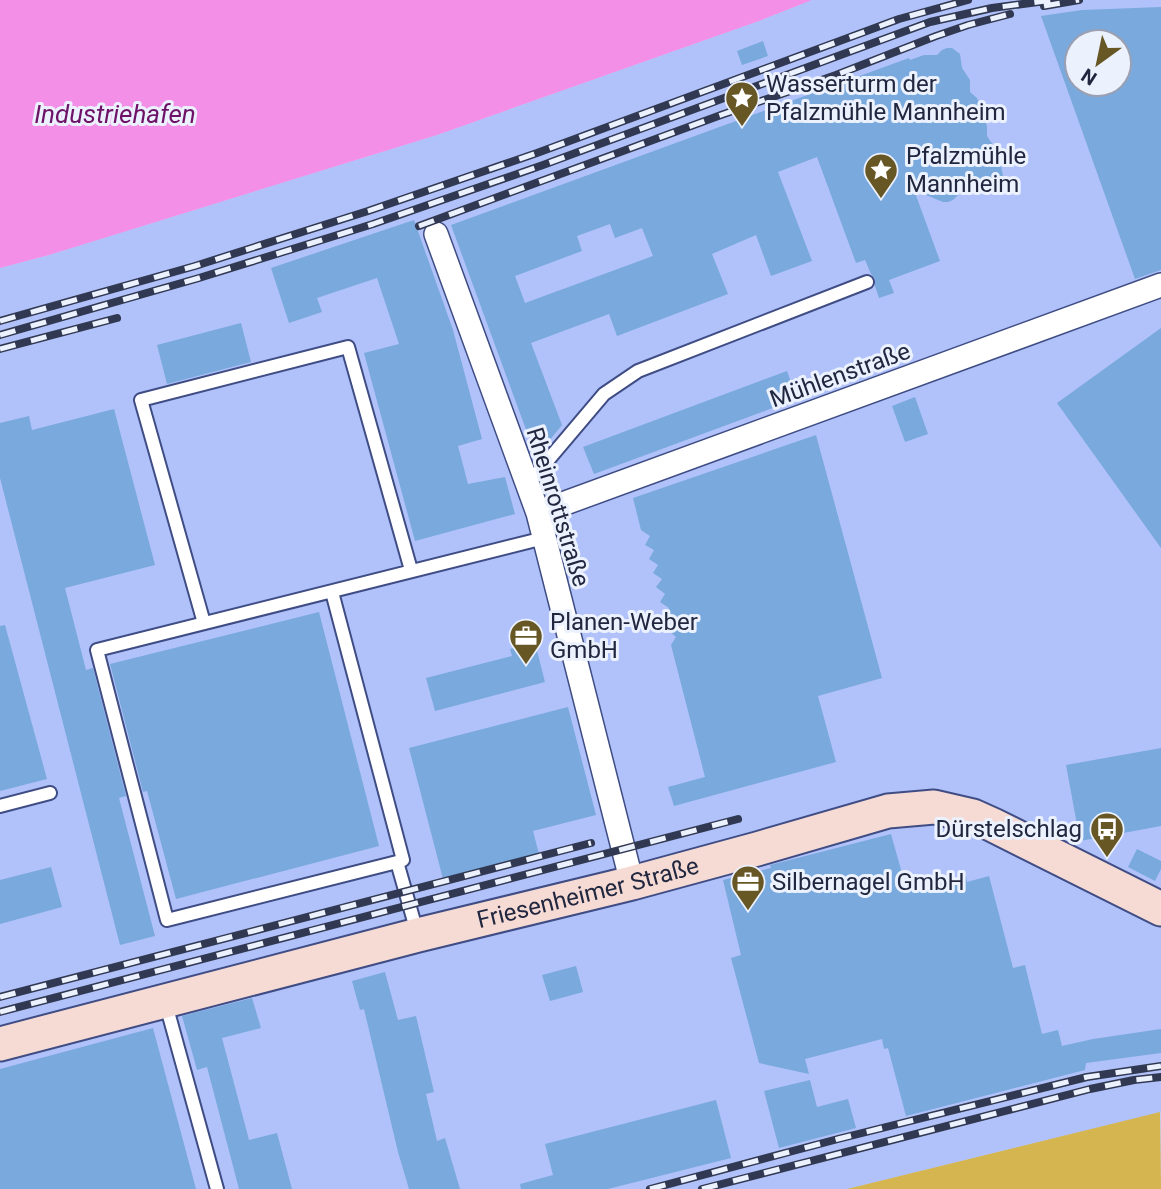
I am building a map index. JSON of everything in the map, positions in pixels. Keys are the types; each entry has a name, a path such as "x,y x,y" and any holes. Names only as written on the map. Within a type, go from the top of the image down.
{"street":[{"name":"Rheinrottstraße","path":"436,234 538,513 632,883"},
{"name":"Mühlenstraße","path":"538,513 1161,285"},
{"name":"Friesenheimer Straße","path":"0,1044 418,935 632,883 888,811 934,807 973,816 1161,909"}],"lane":[{"path":"527,485 604,394 638,371 867,282"},
{"path":"204,623 141,400 348,347 411,570"},
{"path":"332,592 402,860 167,920 97,650 544,538"},
{"path":"0,806 50,793"},
{"path":"397,862 418,935"},
{"path":"165,1001 217,1189"}],"shaded area":[{"path":"812,0 1161,0 1161,1112 847,1189 0,1189 0,268 437,135"},
{"path":"1160,1112 1161,1189 847,1189"}],"water":[{"name":"Industriehafen","path":"0,0 812,0 437,135 0,268"}],"building":[{"path":"1161,7 1161,270 1135,279 1070,98 1133,98 1133,28 1063,28 1063,78 1041,16 1082,10"},
{"path":"763,41 768,56 742,65 737,51"},
{"path":"952,48 960,54 962,68 970,80 970,92 979,103 979,115 987,126 987,136 995,148 995,160 1001,166 1003,176 993,186 982,186 970,194 959,194 948,202 914,190 940,261 889,280 894,293 879,298 875,279 865,260 856,263 817,157 778,172 812,261 771,276 756,235 712,254 728,294 617,336 609,314 531,343 562,425 536,457 451,225 909,58 937,55 942,50","holes":["610,224 615,238 642,228 653,256 525,303 515,276 582,251 577,236"]},
{"path":"414,220 453,330 482,439 458,446 468,484 505,477 515,514 415,541 364,353 399,344 377,278 317,298 322,312 289,323 271,268"},
{"path":"241,323 251,362 167,384 157,345"},
{"path":"1161,328 1161,548 1057,403"},
{"path":"787,371 797,399 594,474 583,447"},
{"path":"915,397 928,434 905,442 892,406"},
{"path":"114,409 155,565 65,588 86,670 93,668 126,796 119,798 155,936 120,945 0,478 0,423 29,416 32,430"},
{"path":"816,435 882,678 818,696 836,762 674,806 668,787 705,777 671,645 676,637 668,630 673,622 664,616 669,608 660,602 665,594 656,587 662,579 653,573 658,565 649,559 654,550 645,545 650,536 641,530 633,498"},
{"path":"319,612 379,846 176,899 147,791 143,792 110,664"},
{"path":"5,625 47,779 0,791 0,626"},
{"path":"535,643 545,682 435,711 426,678 512,656 510,649"},
{"path":"568,707 596,815 533,831 539,854 443,879 409,748"},
{"path":"1161,748 1161,826 1080,841 1066,765"},
{"path":"891,834 907,891 966,876 967,882 989,876 1013,968 1025,965 1042,1034 1058,1030 1062,1046 1161,1029 1161,1053 1086,1063 1085,1070 906,1116 888,1048 884,1049 882,1039 805,1059 809,1074 759,1063 731,958 741,955 723,880"},
{"path":"1137,849 1161,861 1161,869 1155,881 1128,867"},
{"path":"51,867 62,907 0,924 0,880"},
{"path":"576,966 583,992 550,1001 542,975"},
{"path":"385,972 398,1020 416,1016 434,1092 426,1094 437,1141 445,1138 460,1189 409,1189 364,1009 360,1010 352,981"},
{"path":"252,998 261,1028 222,1038 249,1140 277,1133 292,1189 239,1189 207,1067 197,1070 182,1016"},
{"path":"153,1028 196,1189 0,1189 0,1069"},
{"path":"810,1080 817,1107 848,1099 856,1128 779,1148 764,1091"},
{"path":"716,1100 731,1158 608,1189 521,1189 520,1184 553,1175 545,1144"}],"railway":[{"path":"0,321 195,266 368,211 537,153 899,19 968,0"},
{"path":"0,335 199,278 373,224 543,165 930,22 992,8 1053,0"},
{"path":"1044,6 1079,0"},
{"path":"419,226 836,75 936,36 1010,14"},
{"path":"0,349 117,318"},
{"path":"0,1012 738,819"},
{"path":"0,997 591,843"},
{"path":"650,1189 1087,1077 1161,1066"},
{"path":"702,1189 1090,1089 1161,1077"}],"place":[{"name":"Wasserturm der Pfalzmühle Mannheim","path":"742,128"},
{"name":"Pfalzmühle Mannheim","path":"881,200"},
{"name":"Planen-Weber GmbH","path":"526,666"},
{"name":"Dürstelschlag","path":"1107,859"},
{"name":"Silbernagel GmbH","path":"748,912"}]}
